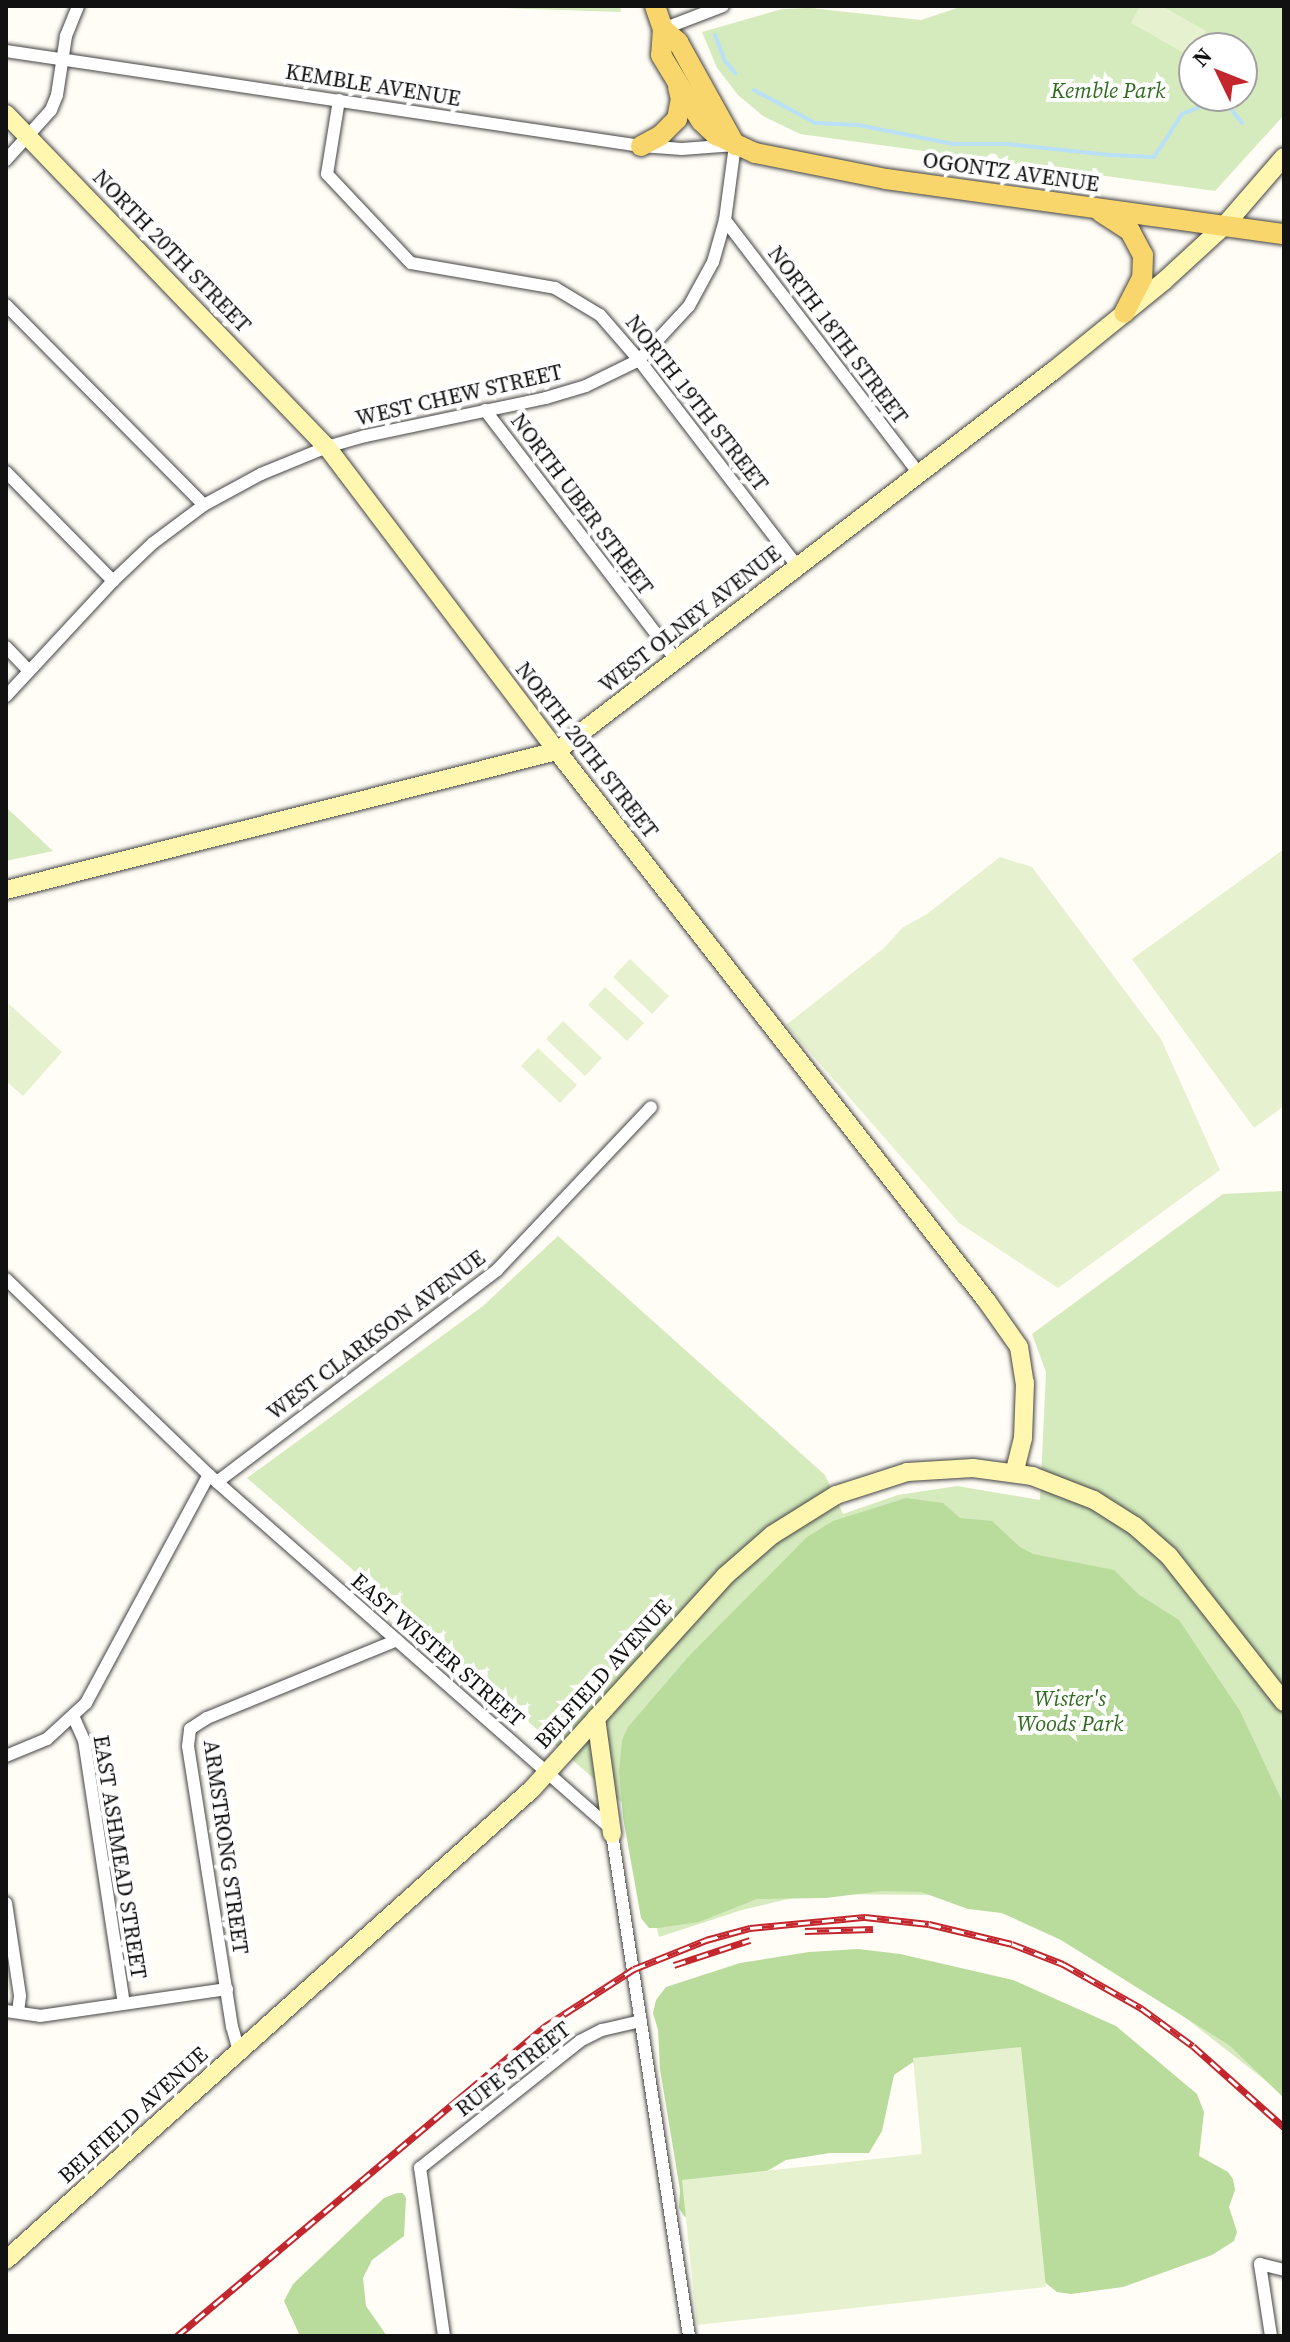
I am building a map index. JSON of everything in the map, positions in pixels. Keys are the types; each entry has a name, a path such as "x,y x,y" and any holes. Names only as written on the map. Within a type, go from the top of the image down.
{"main road":[{"name":"OGONTZ AVENUE","path":"655,6 663,29 661,55 701,121 716,135 775,160 1284,234"},
{"name":"OGONTZ AVENUE","path":"663,29 678,42 735,145"},
{"path":"641,146 660,136 677,119 681,99 678,87"},
{"path":"1095,208 1130,231 1143,255 1142,278 1124,313"}],"street":[{"path":"6,160 44,121 57,95 61,58 78,6"},
{"path":"663,29 723,6"},
{"name":"KEMBLE AVENUE","path":"6,51 641,146 682,149 735,145"},
{"name":"NORTH 19TH STREET","path":"339,100 327,174 411,263 555,288 586,305 611,325 797,566"},
{"name":"NORTH 20TH STREET","path":"6,114 327,447 557,751 1019,1347 1025,1383 1023,1438 1015,1471"},
{"name":"WEST CHEW STREET","path":"6,696 113,581 153,543 204,505 261,474 327,447 586,386 639,360 689,306 713,262 725,220 735,145"},
{"name":"WEST OLNEY AVENUE","path":"6,890 557,751 1124,313 1225,225 1284,157"},
{"name":"NORTH 18TH STREET","path":"725,220 919,474"},
{"path":"6,305 204,505"},
{"name":"NORTH UBER STREET","path":"485,410 676,660"},
{"path":"6,472 113,581"},
{"path":"6,647 29,671"},
{"name":"WEST CLARKSON AVENUE","path":"6,1756 47,1739 74,1718 96,1689 213,1478 497,1270 651,1107"},
{"name":"EAST WISTER STREET","path":"6,1279 213,1478 601,1819 612,1834"},
{"name":"BELFIELD AVENUE","path":"6,2260 547,1773 725,1576 772,1535 815,1506 857,1487 907,1472 952,1468 1015,1471 1094,1500 1151,1539 1184,1573 1284,1702"},
{"name":"ARMSTRONG STREET","path":"239,2051 188,1746 190,1729 207,1718 397,1640"},
{"name":"EAST ASHMEAD STREET","path":"74,1718 84,1740 124,2003"},
{"path":"596,1718 689,2336"},
{"path":"6,1903 20,1996 12,2012 40,2016 227,1989"},
{"name":"RUFE STREET","path":"444,2336 420,2168 580,2041 602,2030 641,2021"},
{"path":"1271,2336 1260,2264 1284,2270"}],"green space":[{"path":"443,6 620,6 621,12"},
{"name":"Kemble Park","path":"963,6 1284,6 1284,115 1215,191 800,134 763,116 738,95 717,68 702,32 782,9 810,8 921,20"},
{"path":"1140,6 1162,6 1206,31 1178,32 1178,50 1131,23"},
{"path":"6,807 53,851 6,861"},
{"path":"1284,849 1284,1106 1254,1128 1132,959"},
{"path":"1000,857 1032,867 1161,1039 1220,1170 1058,1288 959,1223 786,1025 884,948 902,928 927,914"},
{"path":"630,959 669,996 652,1014 613,977"},
{"path":"605,987 644,1023 627,1041 588,1005"},
{"path":"9,1004 62,1052 23,1096 6,1081"},
{"path":"563,1021 602,1058 585,1076 546,1039"},
{"path":"538,1048 577,1085 560,1103 521,1066"},
{"name":"Wister's Woods Park","path":"1284,1191 1284,2095 1150,1990 1080,1940 947,1895 809,1894 742,1910 659,1937 629,1809 247,1478 483,1306 558,1236 825,1475 843,1514 898,1495 957,1486 1040,1500 1046,1372 1032,1334 1223,1194"},
{"path":"906,1498 943,1503 960,1518 992,1521 1020,1547 1033,1554 1114,1570 1138,1594 1179,1620 1240,1711 1284,1805 1284,2098 1229,2045 1061,1940 1002,1913 968,1909 921,1892 882,1891 826,1898 757,1899 699,1922 658,1928 649,1928 641,1918 623,1817 619,1771 622,1740 628,1727 689,1656 807,1537 833,1521"},
{"path":"858,1949 900,1954 1013,1980 1116,2026 1197,2094 1204,2112 1199,2156 1228,2172 1233,2179 1235,2190 1229,2207 1237,2232 1234,2241 1212,2255 1123,2287 1071,2294 1057,2292 1043,2281 913,2062 894,2075 882,2131 869,2153 830,2153 786,2160 687,2218 684,2216 679,2208 680,2190 660,2069 658,2030 653,2013 656,2000 666,1987 740,1963 809,1952"},
{"path":"1021,2047 1046,2287 697,2325 682,2180 922,2154 913,2058"},
{"path":"403,2193 406,2198 404,2236 372,2260 363,2278 366,2306 387,2336 300,2336 284,2301 293,2284 384,2198"}],"waterway":[{"path":"715,35 725,61 735,73"},
{"path":"754,90 815,123 858,125 953,144 1006,144 1110,155 1154,157 1182,114 1222,98 1242,123"}],"railway":[{"path":"177,2336 544,2027 634,1969 706,1940 750,1928 865,1917 929,1924 1012,1944 1063,1964 1141,2008 1193,2046 1284,2127"},
{"path":"805,1931 873,1929"},
{"path":"674,1965 750,1940"}]}
